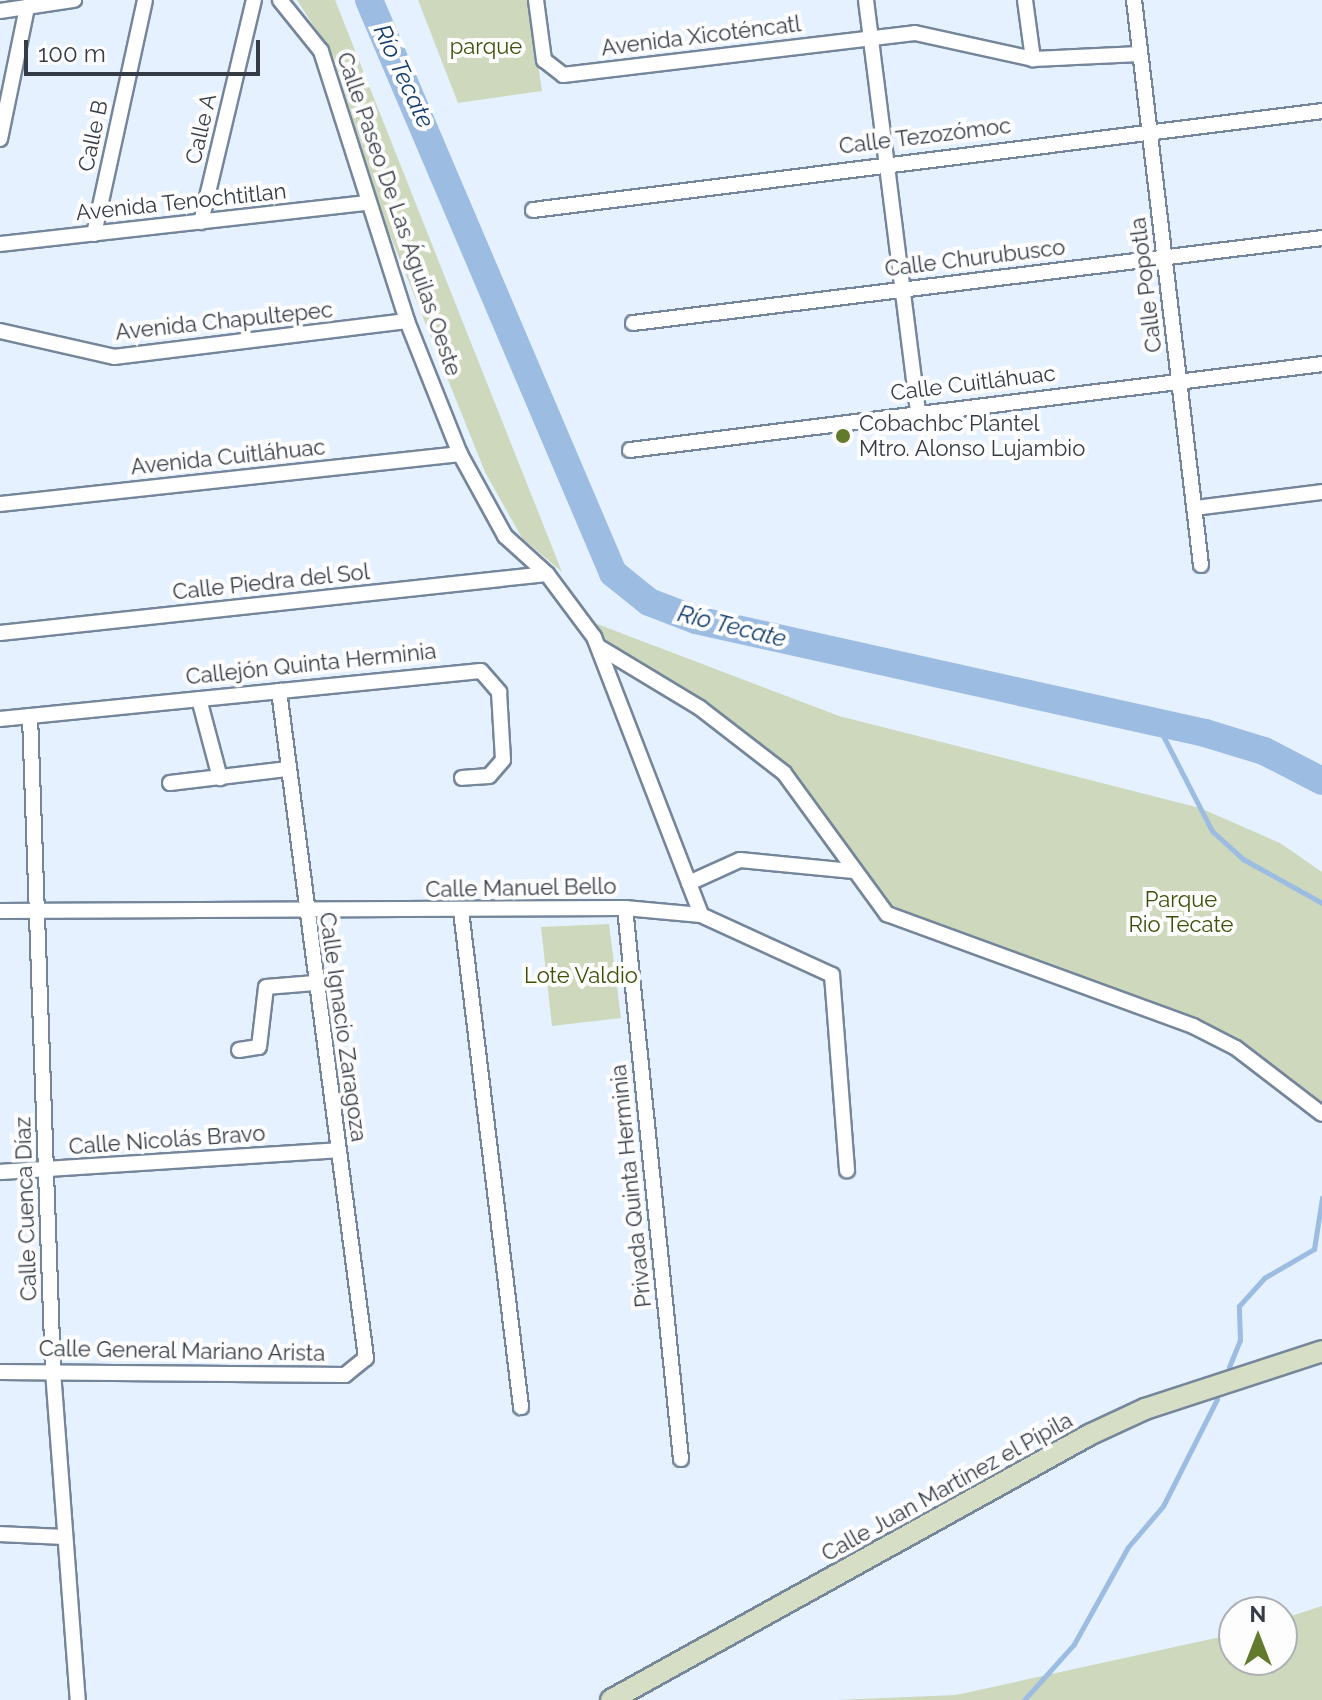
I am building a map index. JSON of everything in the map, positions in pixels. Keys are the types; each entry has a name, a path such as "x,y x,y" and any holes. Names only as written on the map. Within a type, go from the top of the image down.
{"main road":[{"name":"Calle Juan Martínez el Pípila","path":"611,1700 1089,1435 1322,1351"}],"street":[{"path":"0,11 74,0"},
{"name":"Calle B","path":"94,234 145,0"},
{"name":"Calle A","path":"201,222 254,0"},
{"name":"Calle Paseo De Las Águilas Oeste","path":"280,0 321,51 407,321 460,454 505,536 547,574 599,647 701,915"},
{"name":"Avenida Xicoténcatl","path":"536,0 551,71 871,37 938,33 1033,59 1140,54"},
{"path":"866,0 883,162 918,411"},
{"path":"1025,0 1033,59"},
{"name":"Calle Popotla","path":"1134,0 1201,565"},
{"path":"0,139 27,7"},
{"name":"Calle Tezozómoc","path":"533,210 883,162 1322,111"},
{"name":"Avenida Tenochtitlan","path":"0,244 367,203"},
{"name":"Calle Churubusco","path":"633,323 1322,238"},
{"name":"Avenida Chapultepec","path":"0,331 114,357 407,321"},
{"name":"Calle Cuitláhuac","path":"630,450 918,411 1322,364"},
{"name":"Avenida Cuitláhuac","path":"0,504 460,454"},
{"path":"1195,508 1322,492"},
{"name":"Calle Piedra del Sol","path":"0,633 547,574"},
{"path":"599,647 700,708 784,773 853,871 903,924 1193,1026 1236,1048 1322,1114"},
{"name":"Callejón Quinta Herminia","path":"0,719 481,671 499,692 503,760 496,773 462,778"},
{"name":"Calle Ignacio Zaragoza","path":"279,691 315,983 367,1347 362,1367"},
{"path":"199,699 220,778"},
{"name":"Calle Cuenca Díaz","path":"30,716 53,1371 63,1537 78,1700"},
{"path":"170,783 288,769"},
{"path":"689,883 740,860 853,871"},
{"name":"Calle Manuel Bello","path":"0,911 625,908 701,915 832,975 847,1170"},
{"name":"Privada Quinta Herminia","path":"625,908 681,1459"},
{"path":"461,911 521,1407"},
{"path":"239,1050 259,1047 266,987 315,983"},
{"name":"Calle Nicolás Bravo","path":"0,1172 338,1150"},
{"name":"Calle General Mariano Arista","path":"0,1372 345,1375 362,1367"},
{"path":"0,1534 63,1537"}],"green space":[{"path":"297,0 335,0 562,572 522,538 485,472 386,225 333,56"},
{"name":"parque","path":"418,0 528,0 542,91 458,103"},
{"name":"Parque Rio Tecate","path":"584,619 839,716 1200,808 1280,843 1322,872 1322,1119 1253,1062 1189,1025 883,908 756,748 626,661"},
{"name":"Lote Valdio","path":"609,924 621,1018 552,1026 541,927"},
{"path":"1322,1606 1322,1700 837,1700 956,1695 1218,1638 1218,1676 1298,1676 1298,1614"}],"waterway":[{"name":"Río Tecate","path":"369,0 613,573 649,602 696,620 1205,733 1264,751 1322,781"},
{"path":"1156,722 1212,831 1243,859 1322,903"},
{"path":"1229,1367 1240,1340 1239,1306 1264,1278 1314,1249 1322,1198"},
{"path":"1024,1700 1074,1644 1128,1547 1163,1506 1217,1399"}],"place":[{"name":"Cobachbc Plantel Mtro. Alonso Lujambio","path":"843,436"}]}
